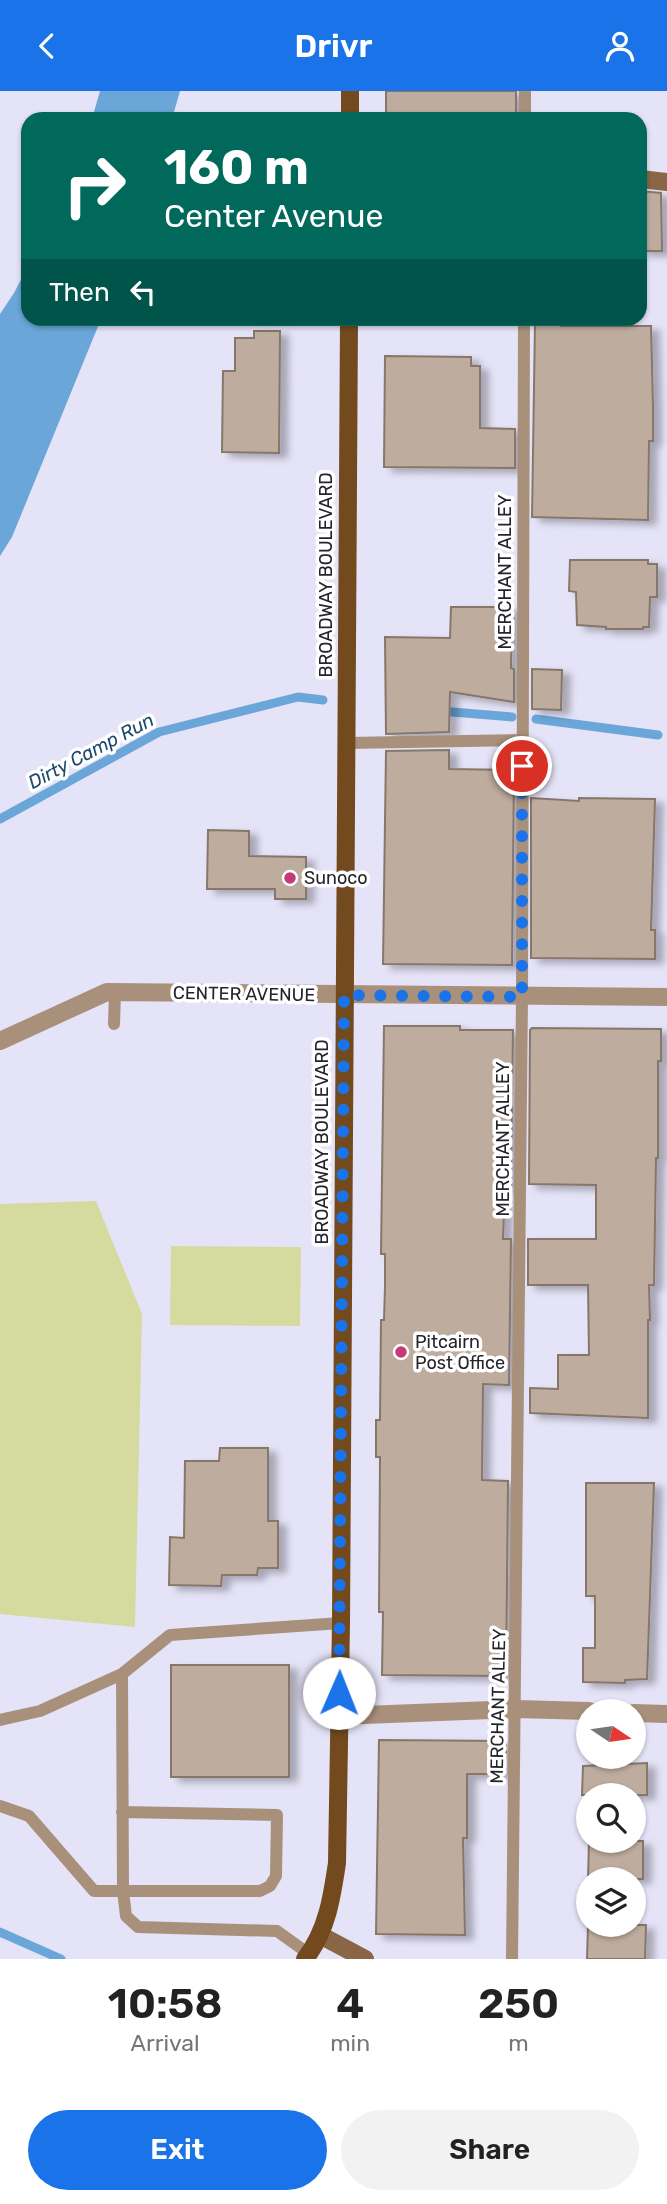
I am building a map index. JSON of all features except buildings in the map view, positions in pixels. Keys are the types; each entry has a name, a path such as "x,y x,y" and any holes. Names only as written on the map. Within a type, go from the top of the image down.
{"main road":[{"path":"350,91 350,112"},
{"name":"BROADWAY BOULEVARD","path":"307,1956 320,1935 332,1898 337,1863 341,1623 349,326"}],"street":[{"path":"647,180 667,182"},
{"name":"CENTER AVENUE","path":"0,1041 107,992 667,997"},
{"path":"339,1716 516,1709 576,1711"},
{"path":"646,1713 667,1714"},
{"path":"320,1935 365,1959"}],"lane":[{"path":"525,91 525,112"},
{"name":"MERCHANT ALLEY","path":"512,1959 522,997 524,326"},
{"path":"345,743 522,740"},
{"path":"114,1024 115,992"},
{"path":"0,1720 40,1710 122,1674 170,1635 341,1623"},
{"path":"122,1674 123,1891 126,1916 138,1927 277,1931 307,1956"},
{"path":"0,1806 29,1816 94,1891 260,1891 270,1886 276,1876 277,1815 122,1812"}],"green space":[{"path":"96,1201 142,1314 135,1627 0,1614 0,1204"},
{"path":"171,1246 301,1247 300,1326 170,1325"}],"water":[{"path":"100,91 180,91 174,112 94,112"},
{"path":"21,280 21,326 98,326 12,537 0,556 0,314"}],"waterway":[{"name":"Dirty Camp Run","path":"0,819 159,732 298,697 323,700"},
{"name":"Dirty Camp Run","path":"440,711 512,717"},
{"name":"Dirty Camp Run","path":"536,719 658,735"},
{"path":"0,1932 61,1959"}],"place":[{"name":"Sunoco","path":"290,878"},
{"name":"Pitcairn Post Office","path":"401,1352"}],"route":[{"path":"339,1693 344,995 522,997 522,766"}]}
